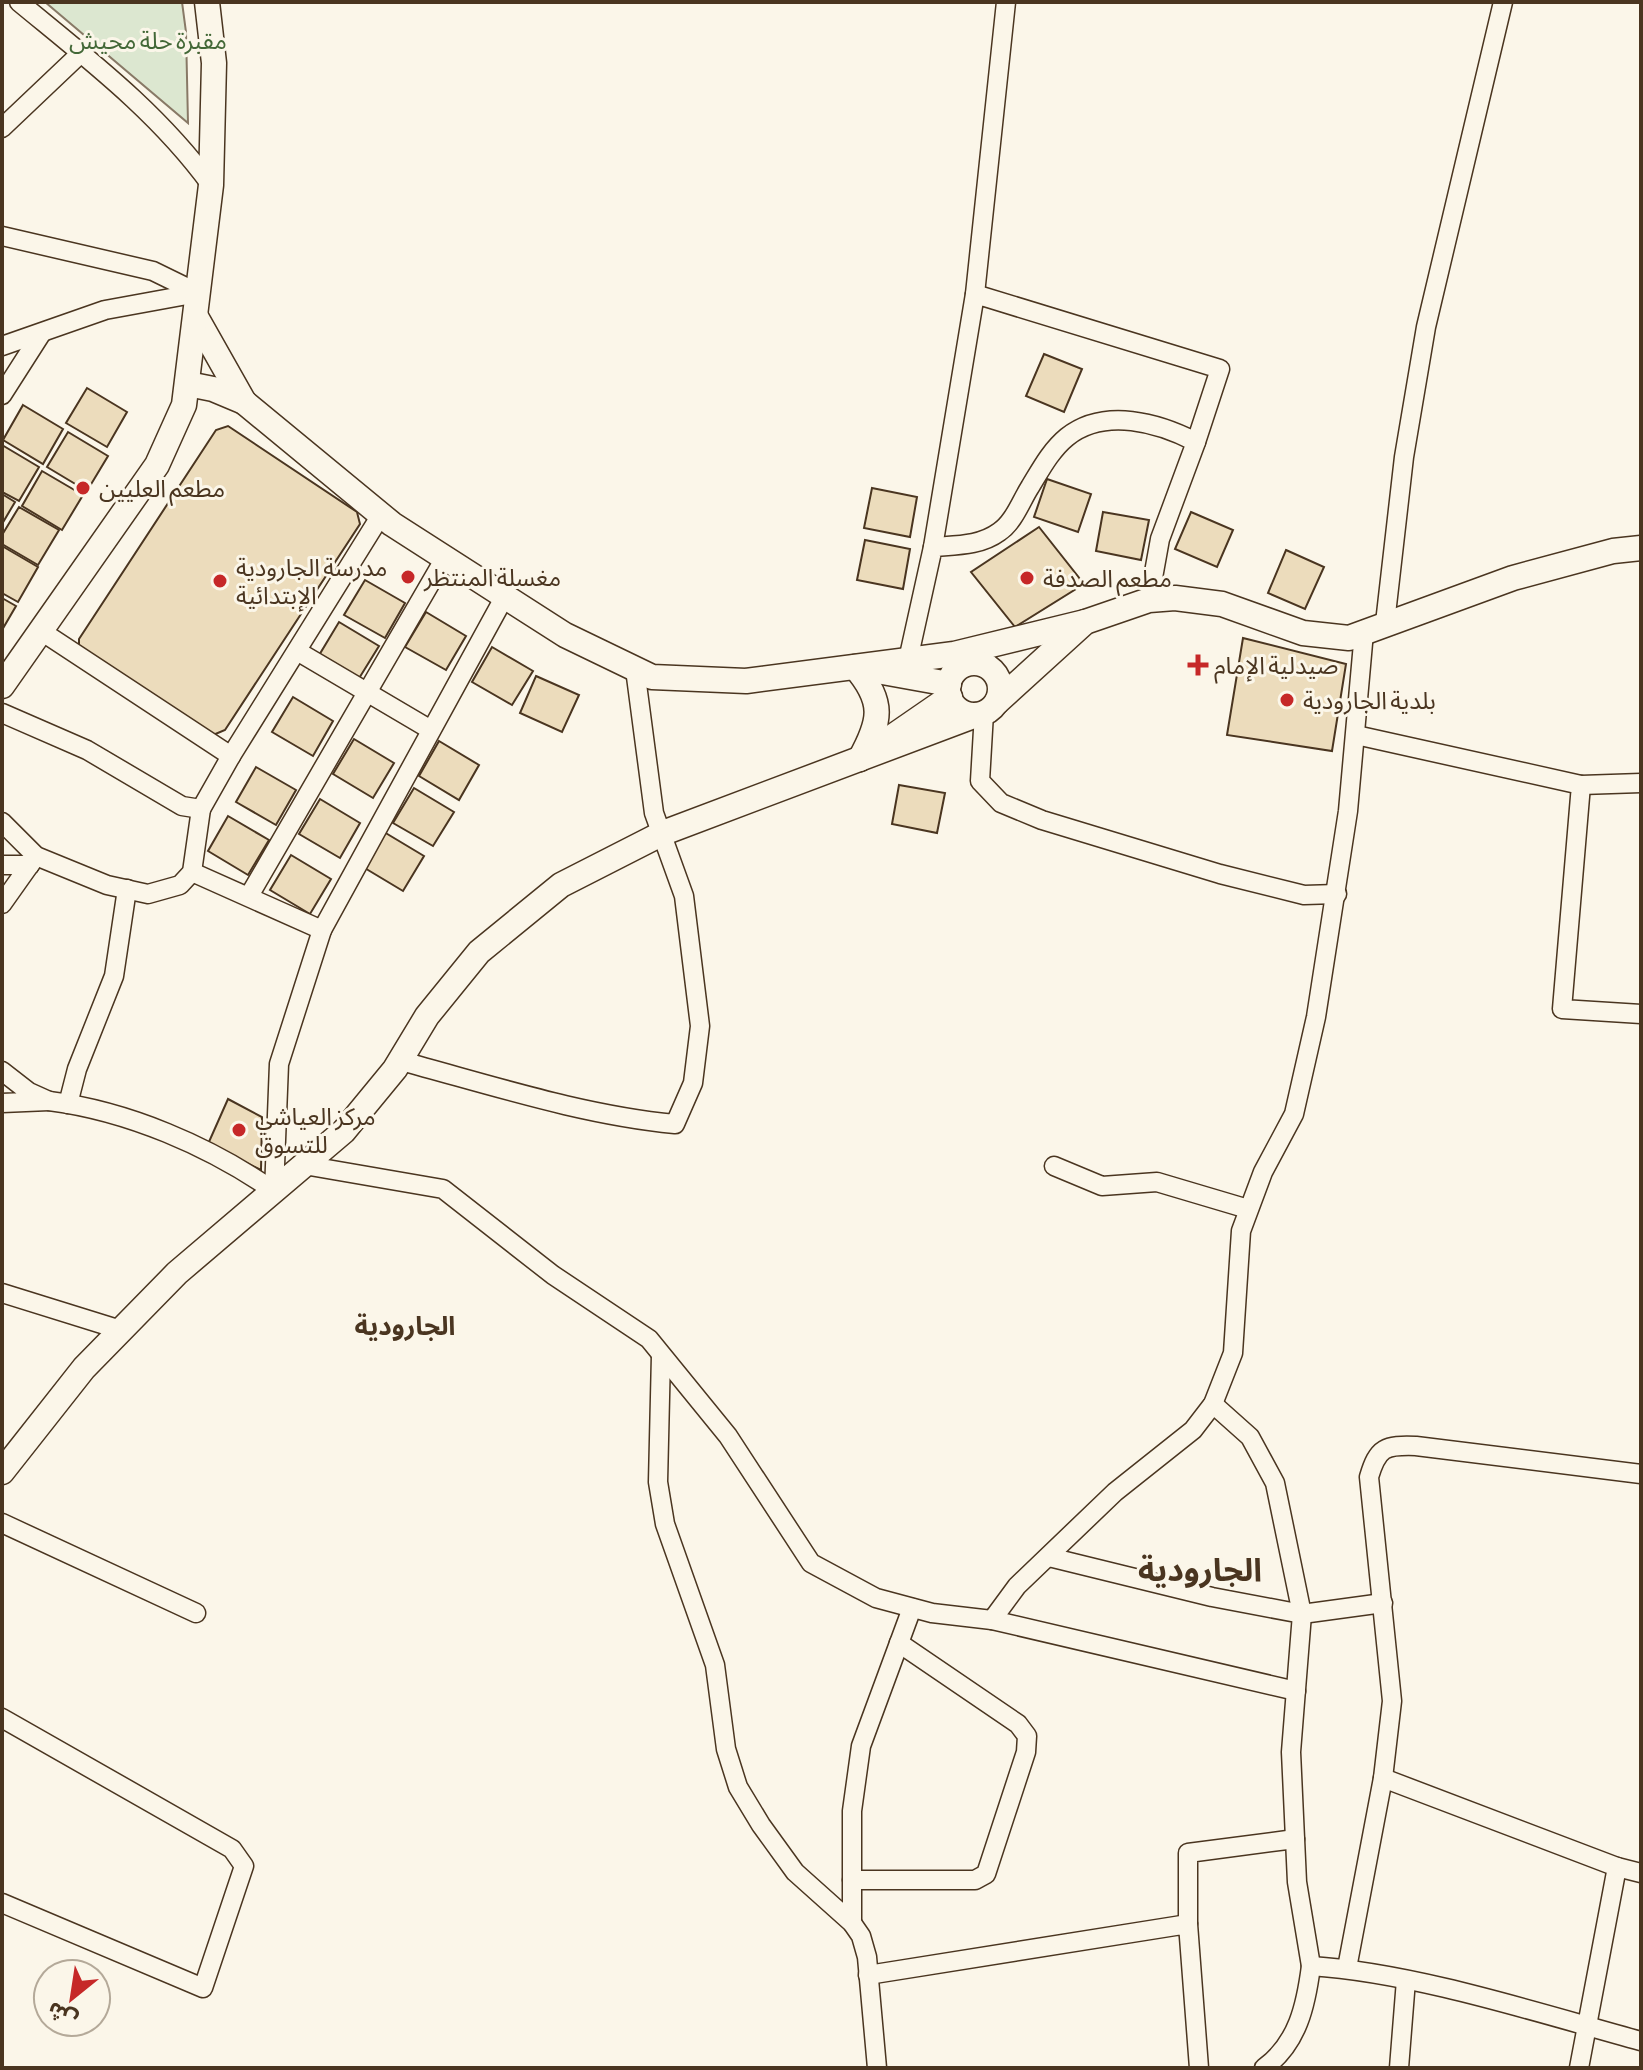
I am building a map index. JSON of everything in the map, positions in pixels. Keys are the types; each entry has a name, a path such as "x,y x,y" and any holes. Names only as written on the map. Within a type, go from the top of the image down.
{"main road":[{"path":"2,686 157,465 184,405 211,185 214,63 207,2"},
{"path":"197,305 244,402"},
{"path":"188,384 213,389 244,402 381,515 565,635 652,677 746,681 954,654 1085,622 1149,600 1175,598 1222,604 1303,633 1349,638 1513,578 1613,551 1641,548"},
{"path":"2,1472 84,1368 177,1273 344,1131 401,1061 427,1016 479,952 561,885 663,833 986,710 1085,622"},
{"path":"987,666 1008,640"},
{"path":"860,759 949,690 961,666 978,663 987,666 998,678 986,710"},
{"path":"855,667 949,690 960,710 986,710"},
{"path":"855,667 872,692 879,711 874,733 860,759"}],"street":[{"path":"19,2 120,85 185,149 211,185"},
{"path":"908,660 933,547 975,294 1006,2"},
{"path":"992,1620 1017,1586 1115,1492 1193,1430 1213,1404 1233,1353 1241,1231 1263,1172 1294,1114 1316,1017 1337,894 1356,735 1426,327 1503,2"},
{"path":"2,128 81,53"},
{"path":"2,236 153,271 197,305"},
{"path":"975,294 1220,369 1160,539 1149,600"},
{"path":"2,346 105,310 197,305"},
{"path":"2,395 41,334"},
{"path":"933,547 978,543 1000,532 1048,458 1068,436 1094,423 1136,421 1165,426 1196,442"},
{"path":"2,865 33,861 148,894 180,885 192,872 201,809 381,515"},
{"path":"249,896 445,558"},
{"path":"2,1103 49,1101 119,1117 187,1142 274,1191 279,1064 322,930 505,596"},
{"path":"41,631 231,756"},
{"path":"297,651 431,730"},
{"path":"401,1061 553,1102 675,1124 684,1111 693,1083 700,1026 684,896 654,813 635,669"},
{"path":"986,710 980,781 1001,803 1042,820 1220,874 1304,895 1337,894"},
{"path":"2,713 87,750 182,806 201,809"},
{"path":"1356,735 1581,785 1641,783"},
{"path":"1581,785 1562,1009 1641,1014"},
{"path":"2,822 33,861"},
{"path":"2,904 33,861"},
{"path":"192,872 322,930"},
{"path":"68,1104 77,1069 114,976 127,889"},
{"path":"2,1071 29,1092 49,1101"},
{"path":"304,1165 443,1189 553,1275 649,1339 728,1436 811,1563 876,1598 912,1608 992,1620 1296,1691"},
{"path":"1054,1166 1102,1186 1157,1182 1248,1209"},
{"path":"2,1293 121,1330"},
{"path":"661,1355 658,1482 665,1524 715,1665 726,1749 738,1787 795,1872 852,1923 861,1936 877,2068"},
{"path":"1213,1404 1250,1437 1275,1483 1302,1614 1291,1752 1299,1896 1311,1966 1305,2009 1287,2045 1266,2068"},
{"path":"1347,1968 1383,1778 1392,1701 1369,1477 1375,1457 1391,1445 1641,1474"},
{"path":"2,1523 196,1613"},
{"path":"1049,1557 1212,1597 1302,1614 1383,1603"},
{"path":"852,1923 852,1811 861,1746 912,1608"},
{"path":"852,1880 975,1880 986,1874 1026,1752 1027,1736 1018,1724 899,1643"},
{"path":"2,1718 232,1849 244,1866 203,1988 2,1903"},
{"path":"1383,1778 1617,1867 1641,1873"},
{"path":"1199,2068 1188,1924 1188,1853 1295,1839"},
{"path":"1579,2068 1617,1867"},
{"path":"868,1975 1188,1924"},
{"path":"1311,1966 1347,1968 1406,1980 1641,2041"},
{"path":"1399,2068 1406,1980"}],"green space":[{"name":"مقبرة حلة محيش","path":"45,2 182,2 186,32 188,123"}],"building":[{"path":"1044,354 1082,369 1064,412 1026,396"},
{"path":"87,388 127,412 107,447 66,423"},
{"path":"23,405 63,429 43,464 3,440"},
{"name":"مدرسة الجارودية الإبتدائية","path":"228,426 357,512 360,524 225,730 213,735 79,646 79,639 216,430"},
{"path":"68,432 108,456 87,491 47,467"},
{"path":"2,445 39,467 19,501 2,492"},
{"path":"42,471 83,495 62,530 22,506"},
{"path":"1047,479 1091,494 1078,532 1034,517"},
{"path":"872,488 917,497 910,537 864,528"},
{"path":"2,494 15,502 2,524"},
{"path":"19,507 59,530 38,565 2,544 2,535"},
{"path":"1103,512 1149,520 1141,560 1096,551"},
{"path":"1191,512 1233,530 1217,567 1175,549"},
{"name":"مطعم الصدفة","path":"1039,527 1084,584 1015,627 971,572"},
{"path":"865,540 910,549 903,589 857,580"},
{"path":"2,546 38,567 18,602 2,593"},
{"path":"1286,550 1324,567 1305,609 1268,593"},
{"path":"365,580 405,603 385,638 344,615"},
{"path":"2,598 16,606 2,630"},
{"path":"426,612 466,636 446,670 405,647"},
{"path":"339,622 379,646 358,680 318,657"},
{"name":"بلدية الجارودية","path":"1243,638 1346,664 1332,751 1227,735"},
{"path":"492,647 533,671 512,705 472,682"},
{"path":"536,676 579,695 562,732 520,713"},
{"path":"293,697 333,721 313,756 272,732"},
{"path":"354,739 394,763 373,798 333,774"},
{"path":"439,741 479,765 459,800 419,776"},
{"path":"256,767 296,790 276,825 236,802"},
{"path":"899,785 945,793 937,833 892,824"},
{"path":"414,788 454,812 433,846 393,823"},
{"path":"320,799 360,823 340,858 299,834"},
{"path":"228,816 269,840 248,875 208,851"},
{"path":"384,832 424,856 403,891 363,867"},
{"path":"291,855 331,879 310,914 270,890"},
{"name":"مركز العياشي للتسوق","path":"228,1099 262,1117 261,1170 208,1144"}],"place":[{"name":"مطعم العليين","path":"83,488"},
{"name":"مغسلة المنتظر","path":"408,577"},
{"name":"مطعم الصدفة","path":"1027,578"},
{"name":"مدرسة الجارودية الإبتدائية","path":"220,581"},
{"name":"صيدلية الإمام","path":"1198,665"},
{"name":"بلدية الجارودية","path":"1287,700"},
{"name":"مركز العياشي للتسوق","path":"239,1130"}],"district":[{"name":"الجارودية","path":"405,1326"},
{"name":"الجارودية","path":"1200,1569"}]}
